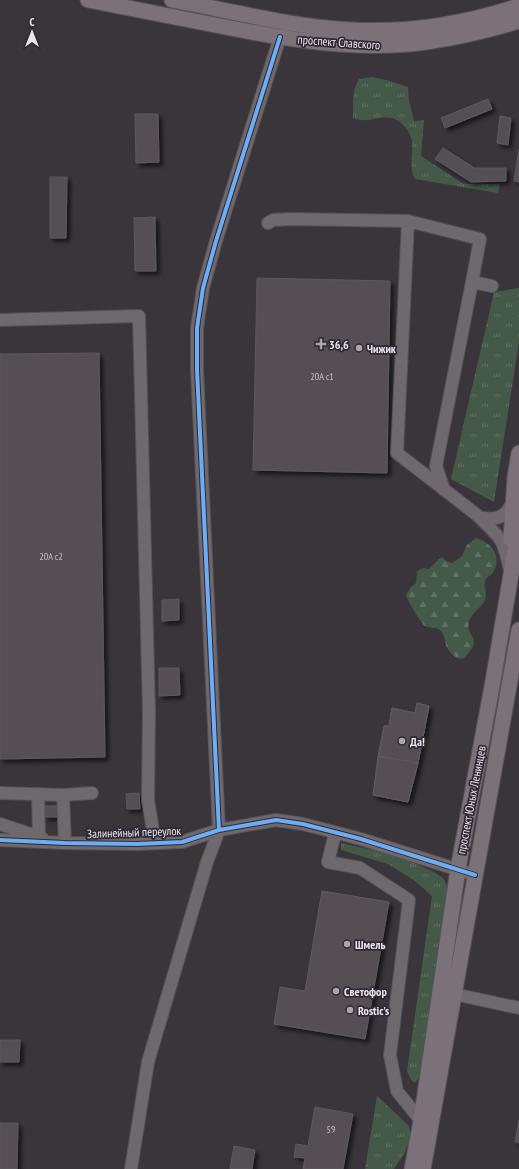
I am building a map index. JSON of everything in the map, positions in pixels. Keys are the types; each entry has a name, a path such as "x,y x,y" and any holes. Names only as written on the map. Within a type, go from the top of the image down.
{"main road":[{"name":"проспект Славского","path":"88,0 256,33 308,41 352,45 394,45 426,42 450,38 519,21"},
{"name":"проспект Славского","path":"172,0 297,24 351,30 390,31 448,25 519,6"},
{"path":"510,574 514,499 519,453"},
{"name":"проспект Юных Ленинцев","path":"413,1163 421,1121 458,869 493,682 519,527"},
{"name":"проспект Юных Ленинцев","path":"423,1169 519,630"}],"street":[{"path":"131,1169 148,1062 207,862 219,830 197,370 197,328 203,288 216,241 280,37"},
{"path":"268,223 273,220 291,219 408,221 480,239 436,466 445,490"},
{"path":"408,221 397,453 479,517 496,534 502,542 510,574"},
{"path":"472,282 492,286"},
{"path":"0,320 139,316 149,712 148,800 155,843"},
{"path":"479,517 490,520 498,518 506,513 511,507 514,499"},
{"path":"0,793 92,793"},
{"path":"38,794 39,837"},
{"path":"0,824 60,843 63,794"},
{"name":"Залинейный переулок","path":"0,840 60,843 182,842 219,830 276,820 303,824 335,832 475,875"},
{"path":"335,832 328,862 360,868 409,900 390,1055 397,1091 421,1121"},
{"path":"454,994 519,1008"},
{"path":"403,1169 413,1163"}],"green space":[{"path":"372,77 408,87 409,101 414,121 424,120 421,156 462,183 500,184 498,193 415,179 412,168 411,137 401,123 388,117 368,120 353,118 353,98 359,79"},
{"path":"519,288 519,342 494,502 451,479 494,292"},
{"path":"476,538 491,547 497,561 493,572 486,578 485,581 486,596 484,602 469,621 469,627 474,642 470,652 463,659 457,658 449,651 440,630 427,627 423,624 411,606 406,595 411,587 416,583 417,571 423,568 429,569 442,557 446,561 452,563 462,556 467,545"},
{"path":"341,843 399,856 434,872 443,878 451,894 419,1077 415,1083 411,1080 407,1071 432,896 415,881 388,864 341,850"},
{"path":"377,1096 409,1126 411,1138 404,1154 394,1169 365,1169"}],"building":[{"path":"488,99 492,109 445,128 441,118"},
{"path":"135,114 158,114 159,162 136,163"},
{"path":"500,116 511,118 508,145 497,143"},
{"path":"443,148 475,168 506,168 506,181 471,182 435,159"},
{"path":"519,149 519,182 514,181"},
{"path":"50,177 67,177 66,238 50,238"},
{"path":"155,217 156,271 135,271 134,218"},
{"path":"257,278 390,281 387,473 253,470"},
{"path":"99,353 105,757 0,759 0,354"},
{"path":"179,599 179,620 162,621 162,600"},
{"path":"159,668 179,668 180,695 159,696"},
{"path":"417,703 429,706 418,763 378,756 384,726 389,726 392,708 415,713"},
{"name":"Да!","path":"417,703 429,706 418,763 408,802 373,795 384,726 389,726 392,708 415,713"},
{"name":"Да!","path":"378,756 418,763 408,802 373,795"},
{"path":"139,793 140,809 127,809 126,794"},
{"path":"44,806 59,806 59,817 44,817"},
{"name":"Шмель","path":"322,891 389,902 365,1039 274,1024 280,987 305,991"},
{"path":"0,1040 20,1040 19,1062 0,1062"},
{"path":"315,1107 353,1114 343,1169 303,1169 305,1158 294,1157 296,1144 308,1146"},
{"path":"519,1120 519,1143 515,1142"},
{"path":"0,1123 18,1123 17,1169 0,1169"},
{"path":"234,1146 255,1150 252,1169 230,1169"}],"cycle path":[{"path":"219,830 197,370 197,328 203,288 216,241 280,37"},
{"path":"0,840 137,844 182,842 219,830 276,820 303,824 361,839 475,875"}],"place":[{"name":"36,6","path":"321,344"},
{"name":"Чижик","path":"359,348"},
{"name":"Да!","path":"402,741"},
{"name":"Шмель","path":"347,944"},
{"name":"Светофор","path":"336,991"},
{"name":"Rostic's","path":"350,1010"}]}
